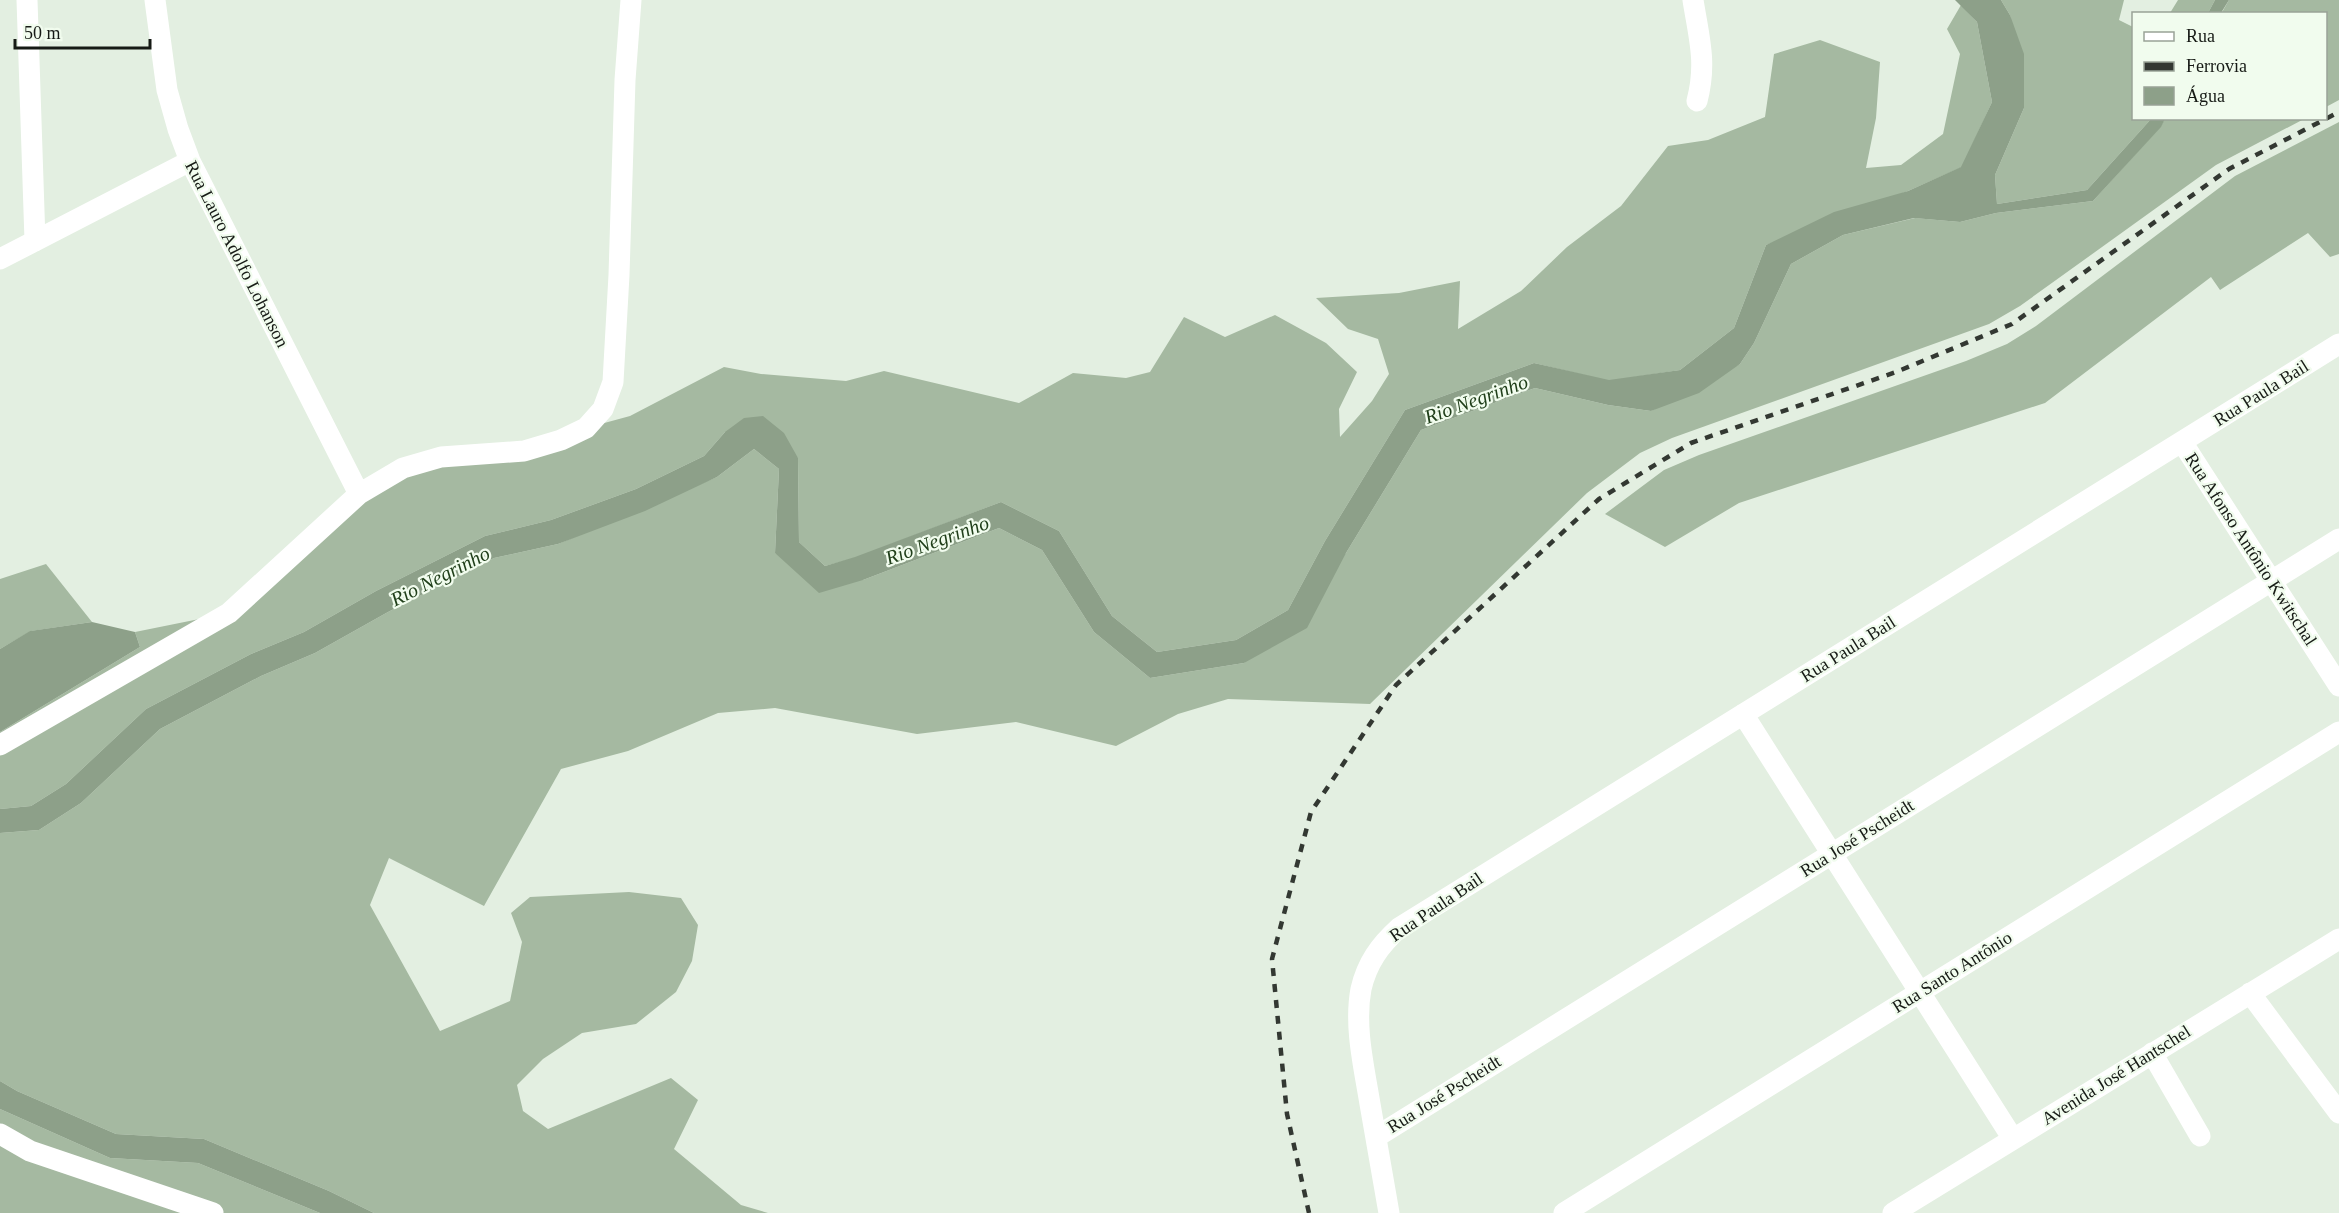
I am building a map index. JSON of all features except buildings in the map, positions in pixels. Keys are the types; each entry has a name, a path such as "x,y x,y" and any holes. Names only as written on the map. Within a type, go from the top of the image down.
{"street":[{"path":"27,0 35,241"},
{"name":"Rua Lauro Adolfo Lohanson","path":"155,0 167,90 190,161 359,494"},
{"path":"0,745 229,613 359,494 403,468 441,457 524,451 561,440 586,428 603,409 613,382 625,80 632,0"},
{"path":"1693,0 1703,61 1702,80 1697,101"},
{"path":"0,260 190,161"},
{"name":"Rua Paula Bail","path":"1389,1213 1360,1035 1359,1008 1361,988 1368,967 1385,940 1399,928 2339,344"},
{"name":"Rua Afonso Antônio Kwitschal","path":"2182,442 2339,686"},
{"name":"Rua José Pscheidt","path":"1376,1137 2339,539"},
{"path":"1743,714 2013,1139"},
{"name":"Rua Santo Antônio","path":"1564,1213 2339,732"},
{"name":"Avenida José Hantschel","path":"1893,1213 2339,939"},
{"path":"2250,993 2339,1113"},
{"path":"2152,1053 2200,1136"},
{"path":"0,1134 30,1151 213,1213"}],"shaded area":[{"path":"2001,0 2124,0 2119,20 2132,26 2132,120 2150,120 2087,190 1997,204 1995,175 2024,108 2010,15"},
{"path":"2178,0 2215,0 2209,12 2171,12"},
{"path":"2229,0 2339,0 2339,100 2327,106 2327,12 2222,12"},
{"path":"1961,5 1977,22 1992,102 1962,167 1908,191 1766,245 1734,328 1680,370 1609,381 1534,363 1405,410 1325,541 1288,610 1236,640 1157,652 1112,616 1059,531 1001,502 855,558 825,566 799,542 798,458 725,432 704,456 636,489 551,520 485,536 376,591 304,632 251,654 146,709 66,784 31,806 0,809 0,732 140,647 135,632 229,613 403,468 586,428 630,416 724,367 761,374 846,381 884,371 1019,403 1073,373 1126,378 1150,372 1184,317 1225,337 1275,315 1326,343 1357,372 1339,409 1340,437 1372,401 1389,374 1378,339 1348,329 1316,298 1399,293 1460,281 1458,329 1521,291 1567,247 1621,206 1668,146 1708,140 1765,117 1774,54 1820,40 1880,62 1876,118 1866,168 1901,165 1943,134 1960,54 1947,29"},
{"path":"2164,120 2302,120 2216,165 2020,306 1989,324 1672,438 1640,453 1587,493 1370,704 1228,699 1178,714 1116,746 1016,722 917,734 775,708 718,713 628,751 561,769 484,906 389,858 370,905 440,1031 510,1001 522,942 511,913 530,897 629,892 681,898 698,925 692,961 676,992 636,1024 582,1033 543,1059 517,1085 523,1111 548,1129 671,1078 698,1100 674,1149 741,1205 768,1213 374,1213 329,1191 204,1139 116,1134 17,1091 0,1081 0,833 39,830 81,803 160,729 261,676 315,653 388,612 494,558 558,544 717,477 754,449 779,469 775,553 863,580 999,528 1042,550 1094,632 1150,678 1244,663 1346,553 1421,430 1535,388 1608,405 1651,411 1740,364 1754,343 1791,264 1843,235 1915,218 1960,222 1996,213 2093,201"},
{"path":"2339,122 2339,254 2330,257 2308,233 2220,290 2211,277 2045,403 1739,503 1665,547 1605,514 1664,470 1699,455 1966,361 2007,344 2036,326 2235,176"},
{"path":"46,564 92,622 31,631 0,649 0,579"},
{"path":"0,1109 110,1158 198,1163 320,1213 0,1213"}],"water":[{"name":"Rio Negrinho","path":"1955,0 2001,0 2010,15 2024,54 2024,108 1995,175 1997,204 2087,190 2150,120 2164,120 2161,127 2093,201 1996,213 1960,222 1914,218 1843,235 1791,264 1754,343 1740,364 1699,393 1651,411 1608,405 1535,388 1421,430 1346,553 1307,628 1244,663 1150,678 1094,632 1042,550 999,528 863,580 819,593 775,553 779,469 754,449 717,477 645,511 558,544 494,558 388,612 315,653 261,676 160,729 81,803 39,830 0,833 0,809 31,806 66,784 146,709 251,654 304,632 376,591 485,536 551,520 636,489 704,456 725,432 744,418 763,416 784,433 798,458 799,542 825,566 1001,502 1059,531 1112,616 1157,652 1236,640 1288,610 1325,541 1405,410 1534,363 1609,380 1680,370 1734,328 1766,245 1834,212 1908,191 1961,167 1992,102 1977,22"},
{"path":"2215,0 2229,0 2222,12 2209,12"},
{"path":"92,622 135,632 140,647 0,732 0,649 30,631"},
{"path":"0,1081 17,1091 116,1134 204,1139 329,1191 374,1213 320,1213 198,1163 110,1158 0,1109"}],"railway":[{"path":"2327,118 2339,112"},
{"path":"1309,1213 1287,1114 1272,959 1311,812 1396,685 1599,499 1691,443 1896,372 2012,324 2229,169 2324,120"}]}
